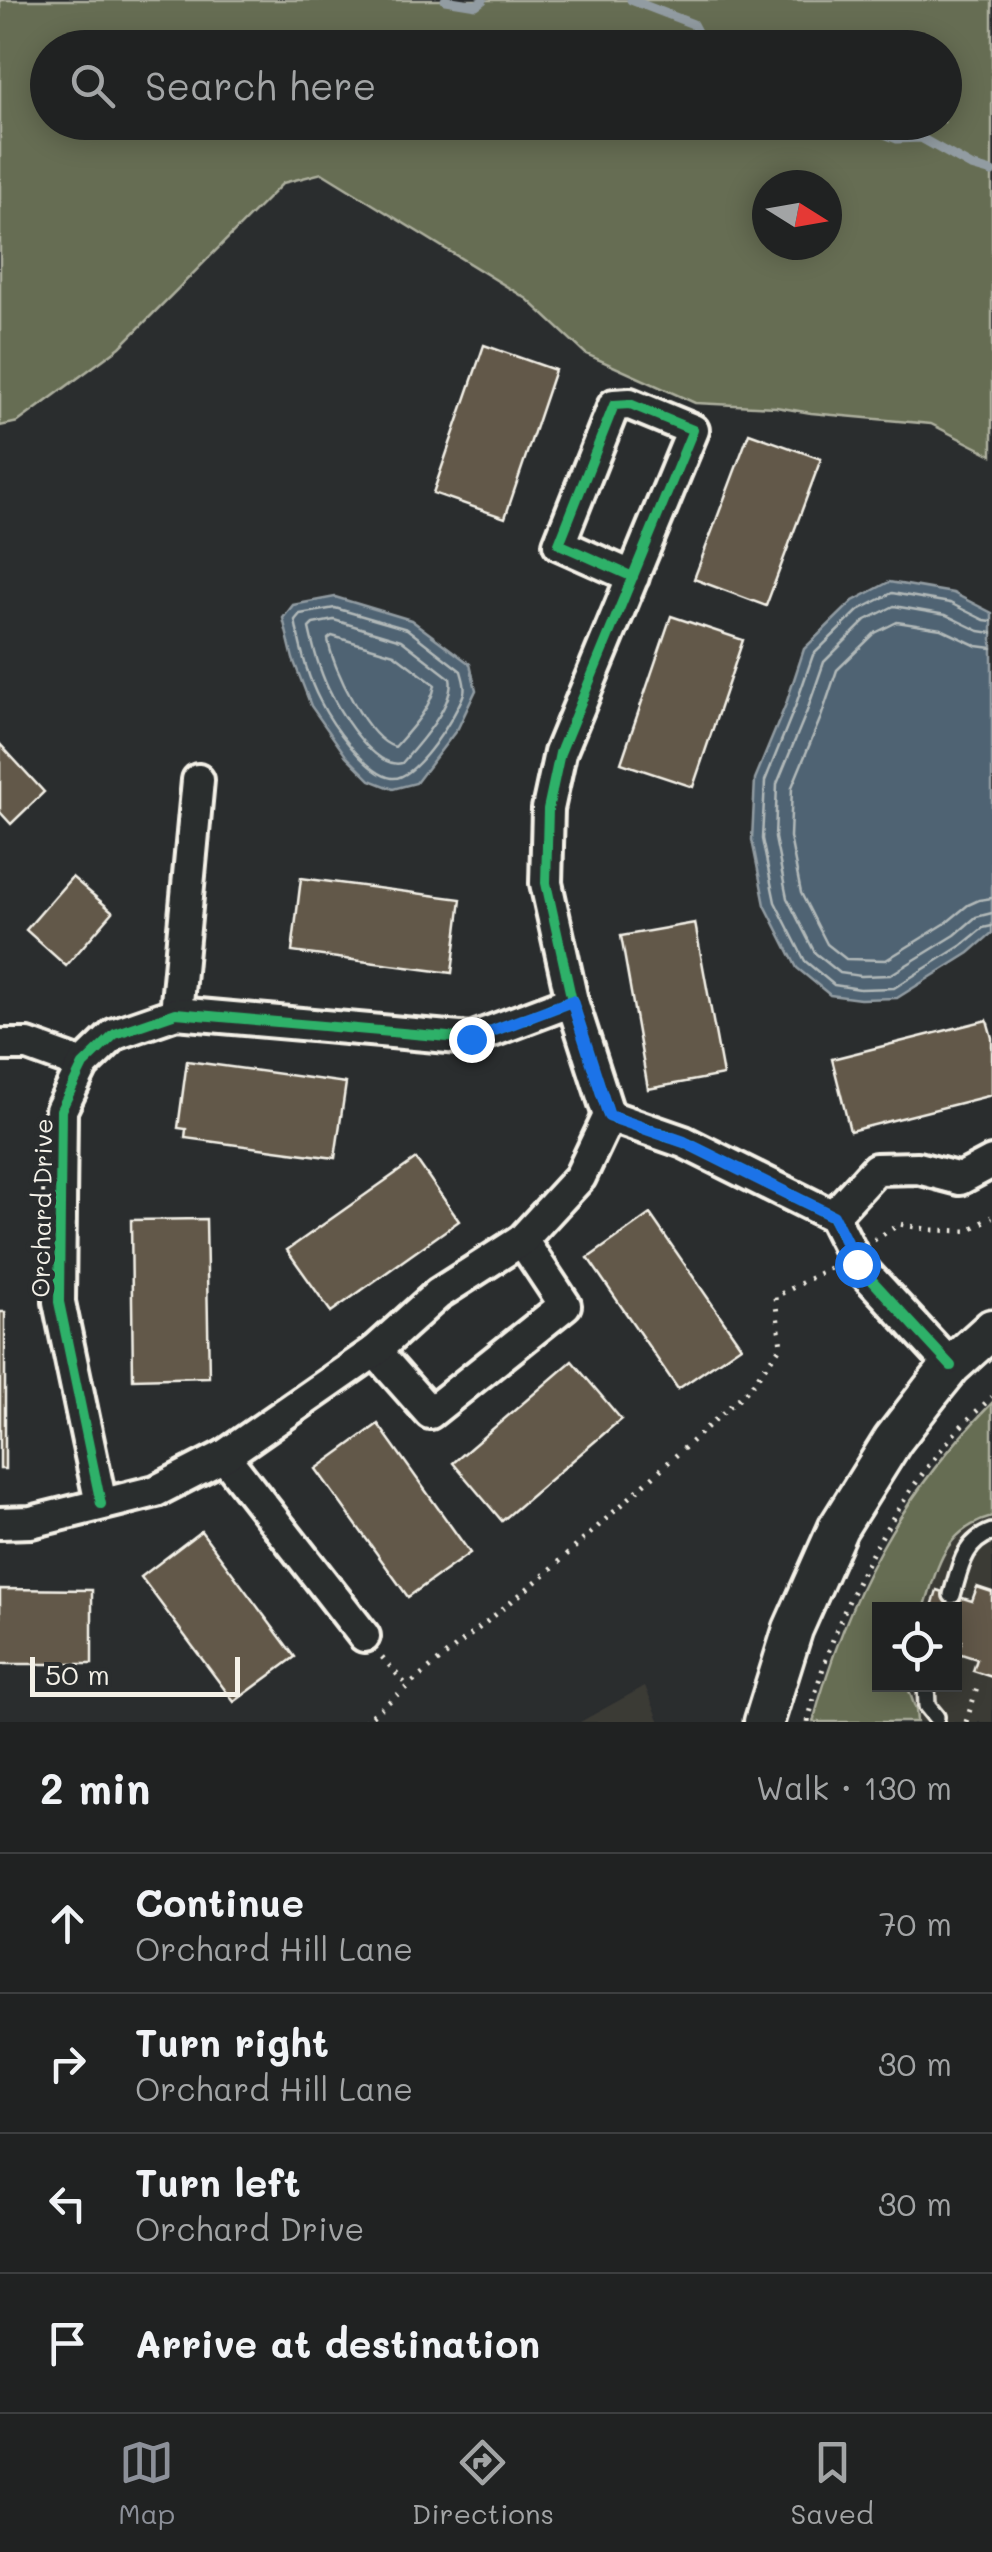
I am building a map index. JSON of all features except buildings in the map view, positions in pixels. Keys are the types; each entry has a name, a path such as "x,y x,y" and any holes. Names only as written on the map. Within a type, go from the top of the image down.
{"street":[{"path":"0,1523 30,1522 156,1491 224,1456 375,1350 438,1294 522,1240 580,1177 609,1116 572,1001 546,883 548,808 560,754 633,577 693,430 630,404 614,405 559,544 633,577"},
{"path":"176,1013 198,780"},
{"name":"Orchard Drive","path":"101,1504 59,1302 61,1110 83,1065 115,1034 176,1013 471,1039 572,1001"},
{"path":"0,1045 28,1044 83,1065"},
{"path":"609,1116 684,1142 833,1216 857,1264 951,1366"},
{"path":"833,1216 876,1169 918,1168 960,1179 992,1162"},
{"path":"375,1350 430,1413 565,1305 522,1240"},
{"path":"764,1722 793,1629 838,1528 893,1440 951,1366 992,1329"},
{"path":"224,1456 364,1636"}],"lane":[{"path":"952,1594 964,1553 972,1542 992,1532"},
{"path":"926,1692 927,1706 936,1716"}],"path":[{"path":"364,1722 550,1570 748,1390 781,1346 775,1297 829,1268 857,1264 876,1237 900,1224 967,1231 992,1218"},
{"path":"808,1722 847,1604 887,1526 950,1438 992,1397"},
{"path":"364,1636 408,1687"},
{"path":"966,1722 979,1682"}],"shaded area":[{"path":"992,1415 992,1722 833,1722 854,1624"},
{"path":"645,1686 660,1722 580,1722"}],"green space":[{"path":"0,0 992,0 992,455 931,424 776,407 695,403 586,354 527,299 322,173 283,183 120,347 18,422 0,426"},
{"path":"992,1403 992,1517 963,1531 953,1541 939,1565 926,1602 872,1602 872,1692 910,1692 917,1722 813,1722 842,1632 880,1550 903,1512"}],"water":[{"path":"889,582 953,593 992,613 992,933 969,953 897,998 860,999 830,995 797,968 765,905 752,840 755,779 804,649 853,601"},
{"path":"335,597 411,620 470,664 476,690 458,728 416,783 393,789 370,780 346,756 311,706 283,618 293,605"}],"waterway":[{"path":"445,0 476,5 483,0"},
{"path":"631,0 693,24 696,30"},
{"path":"925,140 971,166 992,172"}],"cycle path":[{"path":"633,577 559,544 614,405 630,404 693,430 560,753 548,809 546,883 572,1001 609,1116 684,1142 833,1216 857,1264 951,1366"},
{"path":"101,1504 59,1302 61,1110 83,1065 115,1034 176,1013 471,1039 572,1001"}],"route":[{"path":"471,1039 572,1001 609,1116 684,1142 833,1216 857,1264"}]}
